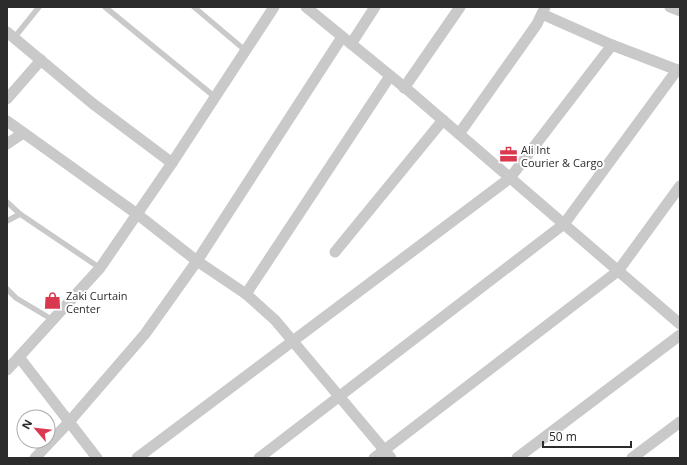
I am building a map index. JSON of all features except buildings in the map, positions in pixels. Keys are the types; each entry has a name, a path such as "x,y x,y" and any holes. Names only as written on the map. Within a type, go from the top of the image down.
{"street":[{"path":"7,370 100,268 172,163 274,7"},
{"path":"306,7 443,120 680,324"},
{"path":"35,458 69,422 145,334 198,261 347,40 375,7"},
{"path":"404,88 460,7"},
{"path":"259,458 564,224 678,70 612,45 543,10 537,24 459,134"},
{"path":"11,35 92,103 172,163"},
{"path":"137,458 510,178 612,45"},
{"path":"7,99 41,60"},
{"path":"246,294 390,76"},
{"path":"335,252 443,120"},
{"path":"7,121 137,214 198,261 246,294 275,320 387,454"},
{"path":"7,144 24,133"},
{"path":"374,458 387,454 618,271 680,186"},
{"path":"516,458 680,335"},
{"path":"19,357 97,458"},
{"path":"632,458 680,422"}],"lane":[{"path":"11,35 39,7"},
{"path":"105,7 215,97"},
{"path":"194,7 246,51"},
{"path":"7,202 20,214 100,268"},
{"path":"7,222 20,214"},
{"path":"7,289 16,298 53,320"}],"place":[{"name":"Ali Int Courier & Cargo","path":"508,155"},
{"name":"Zaki Curtain Center","path":"53,301"}]}
